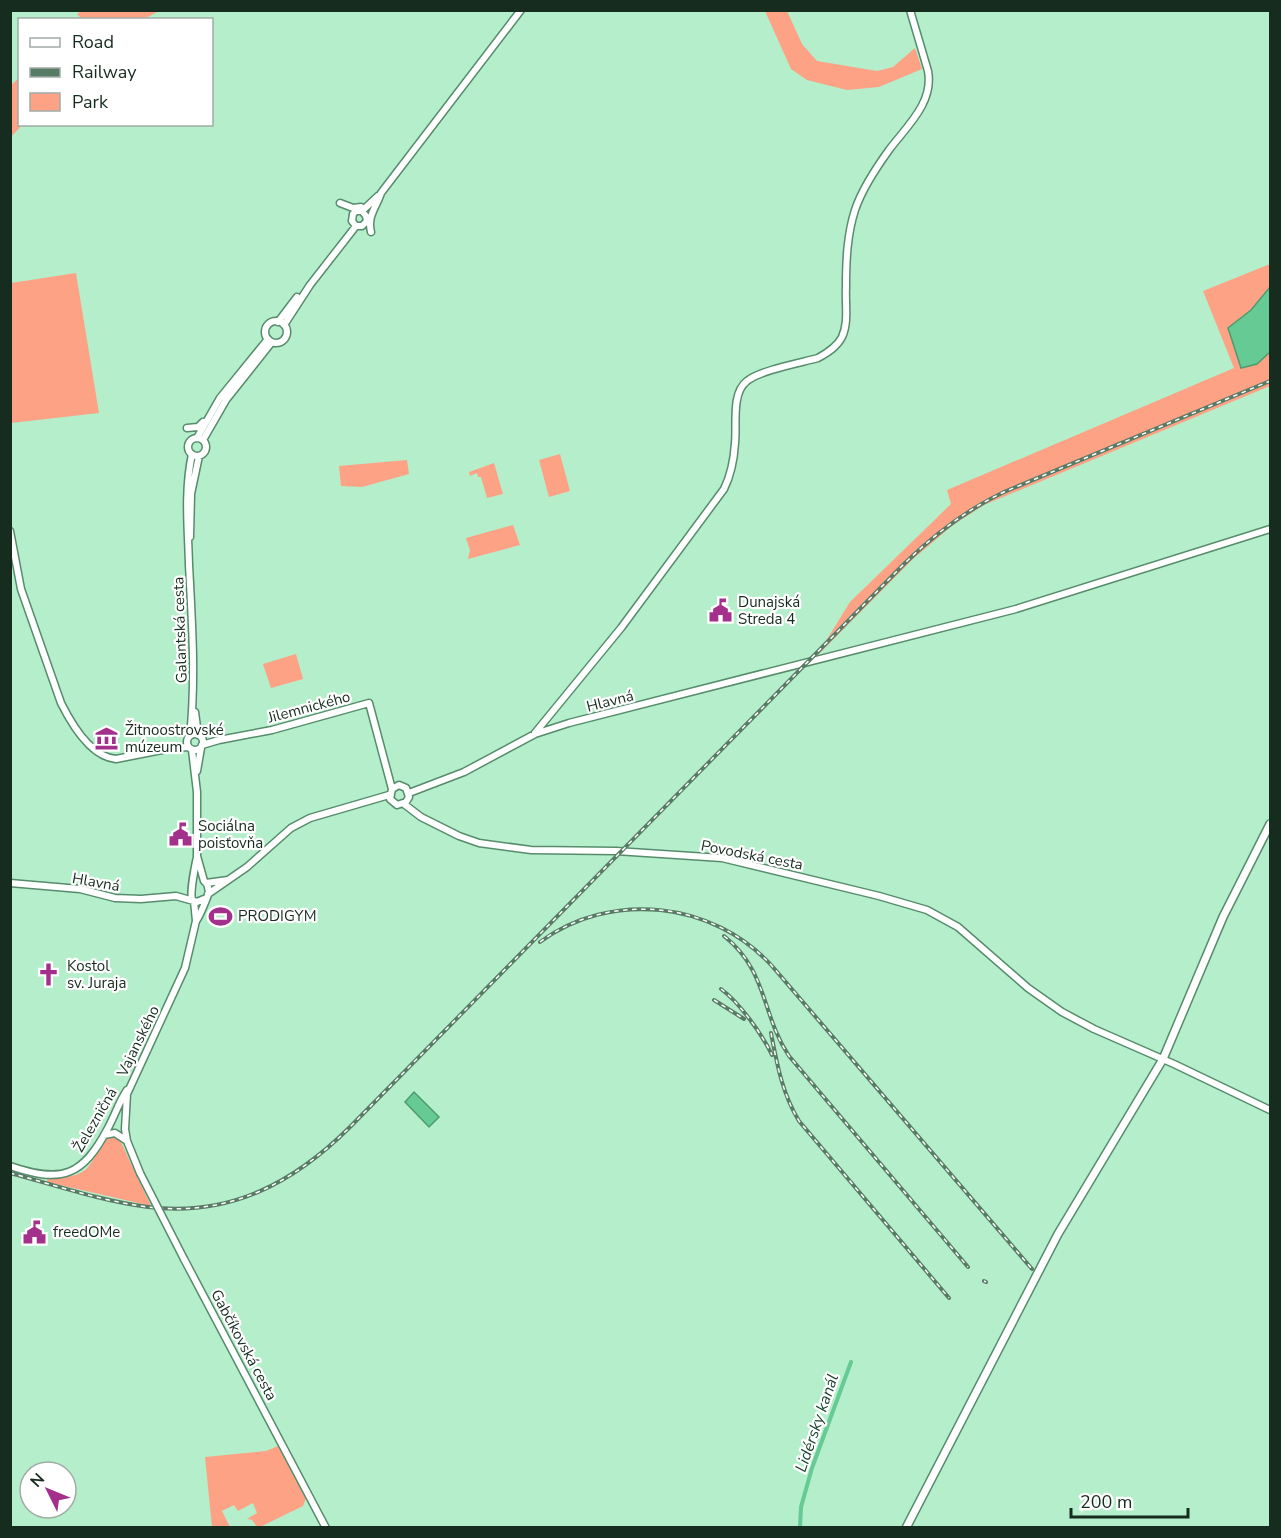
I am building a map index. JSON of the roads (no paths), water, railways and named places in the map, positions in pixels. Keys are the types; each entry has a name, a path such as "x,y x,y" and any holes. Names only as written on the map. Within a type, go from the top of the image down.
{"main road":[{"path":"371,232 369,224 371,213 381,193 521,10"},
{"path":"535,734 621,628 724,489 732,467 737,398 741,387 755,376 818,358 827,353 841,339 846,326 846,260 856,206 871,177 921,109 927,95 930,79 910,10"},
{"path":"340,203 359,208 381,193"},
{"name":"Galantská cesta","path":"354,223 364,225 364,213 381,193"},
{"name":"Galantská cesta","path":"281,323 337,250 354,223 353,214 356,211 364,213"},
{"name":"Galantská cesta","path":"272,323 281,323 287,330 286,337 280,342 270,340 266,332 267,327 272,323"},
{"name":"Galantská cesta","path":"200,439 209,414 270,340"},
{"name":"Galantská cesta","path":"200,439 270,340"},
{"path":"187,428 198,427 209,414"},
{"name":"Galantská cesta","path":"200,439 206,444 206,450 195,455 188,450 188,444 191,440 200,439"},
{"name":"Galantská cesta","path":"195,455 186,493 194,703 201,741 196,781 197,856"},
{"name":"Hlavná","path":"407,799 535,734 569,723 1016,609 1270,530"},
{"path":"10,531 21,589 56,690 66,714 88,743 108,759 116,759 201,741"},
{"name":"Galantská cesta","path":"194,703 189,743 196,781"},
{"name":"Jilemnického","path":"201,741 272,730 369,703 388,773 390,795"},
{"path":"189,743 201,741"},
{"name":"Jilemnického","path":"388,773 399,785 405,787 407,799"},
{"path":"176,896 193,900 206,897 240,872 291,828 320,814 364,804 390,795 399,785"},
{"path":"390,795 397,805 407,799"},
{"name":"Povodská cesta","path":"407,799 412,810 421,817 479,843 531,850 616,851 722,858 927,910 951,922 1028,988 1062,1012 1270,1110"},
{"path":"906,1527 1058,1234 1163,1059 1223,917 1270,824"},
{"path":"196,921 209,888 197,856"},
{"path":"196,921 192,888 197,856"},
{"path":"176,896 192,888 198,882 228,880"},
{"name":"Hlavná","path":"10,884 80,889 115,898 141,899 176,896"},
{"name":"Vajanského","path":"140,1173 127,1141 124,1125 126,1101 130,1084 184,968 196,921"},
{"name":"Železničná","path":"10,1166 38,1175 59,1174 81,1166 104,1136 130,1084"},
{"path":"109,1127 124,1125"},
{"path":"104,1136 115,1134 127,1141"},
{"name":"Gabčíkovská cesta","path":"140,1173 326,1527"}],"waterway":[{"name":"Lidérsky kanál","path":"800,1528 801,1507 812,1468 851,1362"}],"railway":[{"path":"10,1173 113,1201 178,1209 206,1207 259,1192 307,1164 351,1126 905,563 939,533 964,515 1004,492 1270,381"},
{"path":"540,942 568,925 598,915 629,910 660,910 691,916 721,928 748,944 772,966 1032,1269"},
{"path":"724,936 738,949 757,978 773,1024 789,1056 968,1267"},
{"path":"721,989 750,1019 772,1055"},
{"path":"714,1000 744,1019"},
{"path":"771,1033 784,1089 799,1121 949,1298"}],"place":[{"name":"Dunajská Streda 4","path":"720,611"},
{"name":"Žitnoostrovské múzeum","path":"107,739"},
{"name":"Sociálna poisťovňa","path":"180,835"},
{"name":"PRODIGYM","path":"220,916"},
{"name":"Kostol sv. Juraja","path":"49,975"},
{"name":"freedOMe","path":"35,1232"}]}
